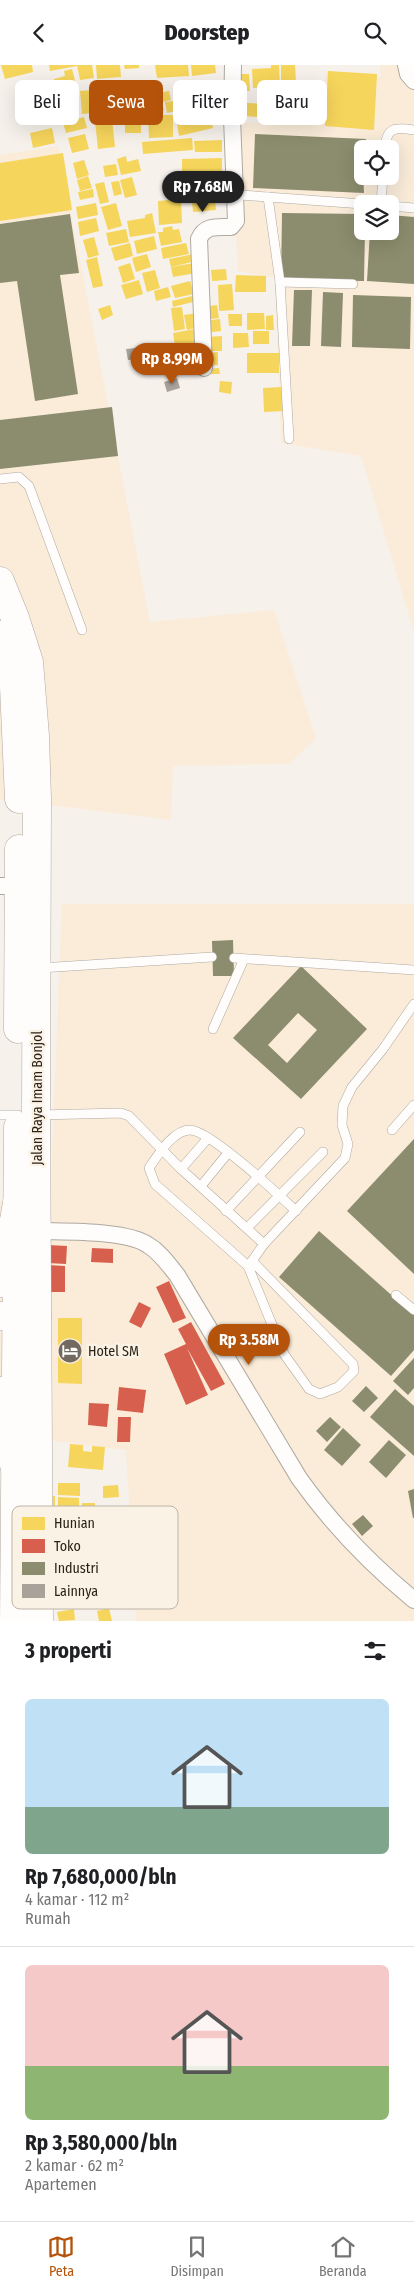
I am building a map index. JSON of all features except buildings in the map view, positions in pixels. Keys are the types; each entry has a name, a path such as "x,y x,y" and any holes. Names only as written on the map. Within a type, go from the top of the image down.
{"highway":[{"name":"Jalan Raya Imam Bonjol","path":"0,581 15,618 29,662 33,699 37,799 38,968 18,1115 38,1231 17,1326 30,1506"},
{"name":"Jalan Raya Imam Bonjol","path":"0,635 14,687 13,756 19,798 9,886 18,1115 17,1326 8,1482 12,1575"},
{"path":"0,1283 6,1265 17,1203"},
{"path":"0,1391 8,1482"}],"street":[{"path":"204,368 199,239 204,230 209,227 231,227 236,221 232,118 233,65"},
{"path":"406,65 408,74 414,81"},
{"path":"38,1231 106,1235 132,1239 147,1244 165,1259 177,1275 298,1478 347,1540 414,1600"}],"lane":[{"path":"386,140 387,135 392,129 414,130"},
{"path":"241,195 354,203"},
{"path":"268,197 280,282 289,439"},
{"path":"399,207 414,208"},
{"path":"280,282 353,284"},
{"path":"0,479 19,477 29,485 82,630"},
{"path":"38,968 212,957"},
{"path":"234,958 414,970"},
{"path":"213,1029 244,959"},
{"path":"250,1263 264,1244 346,1158 348,1144 342,1125 342,1106 352,1087 383,1049 414,1005"},
{"path":"392,1130 414,1105"},
{"path":"18,1115 121,1113 129,1116 181,1169 264,1244"},
{"path":"250,1263 284,1355 309,1389 320,1394 338,1387 354,1371 353,1364 250,1263 155,1184 149,1168 162,1150 180,1133 191,1130 208,1138 228,1153 280,1195 296,1211"},
{"path":"226,1211 300,1132"},
{"path":"181,1169 208,1138"},
{"path":"247,1229 323,1151"},
{"path":"201,1186 228,1153"},
{"path":"396,1295 414,1310"}],"shaded area":[{"path":"380,65 414,65 414,632 361,456 281,443 275,278 238,271 230,125 247,125 247,123 257,123 257,125 327,125 326,71 381,77"},
{"path":"58,146 150,622 274,610 316,738 289,764 173,766 171,820 0,799 0,155"},
{"path":"62,904 414,904 414,1621 136,1621 135,1609 178,1609 178,1506 129,1506 126,1450 32,1438 0,1413 0,1202 50,1205"}],"place":[{"name":"Hotel SM","path":"70,1351"}]}
